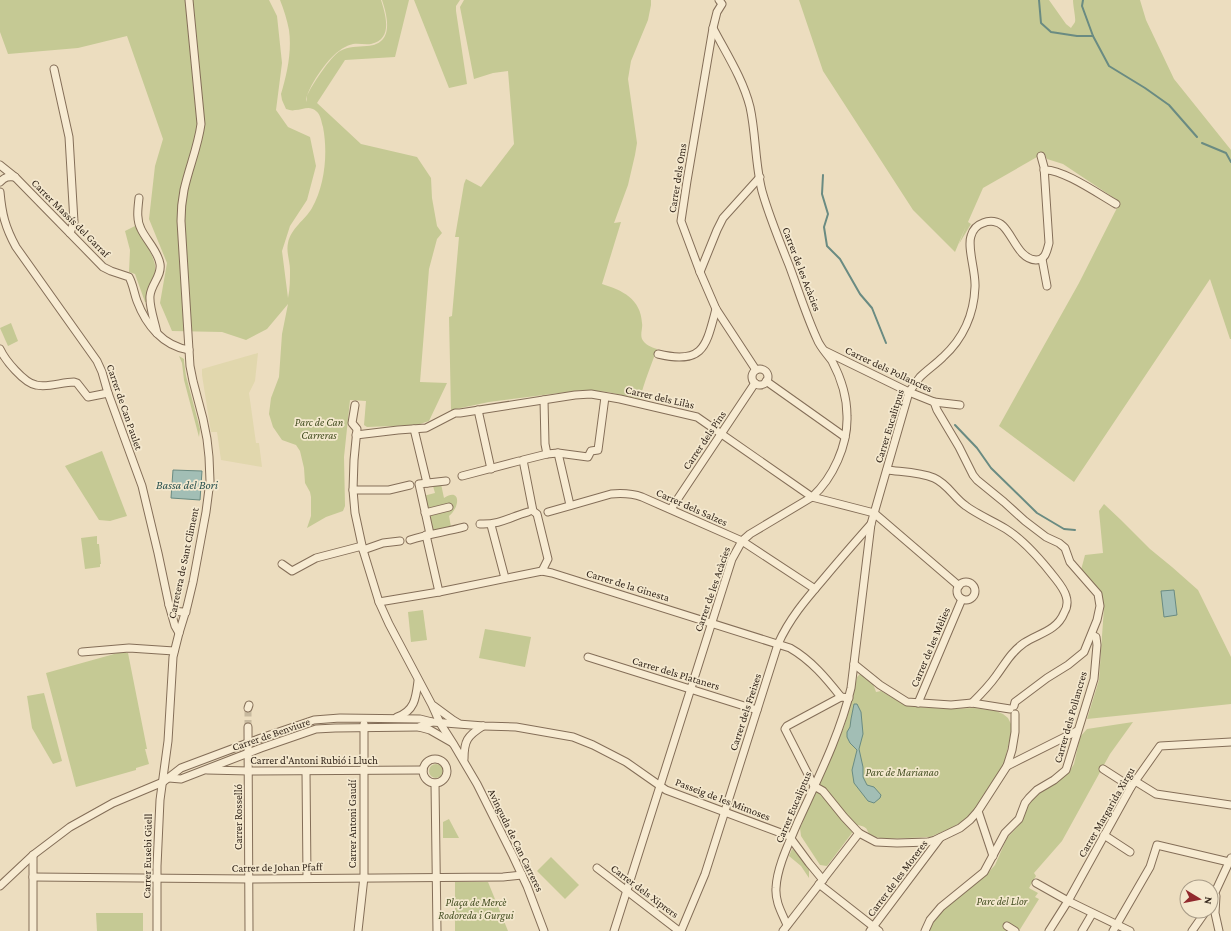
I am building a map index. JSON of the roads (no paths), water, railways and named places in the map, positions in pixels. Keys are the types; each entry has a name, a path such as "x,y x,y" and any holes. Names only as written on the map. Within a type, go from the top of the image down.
{"street":[{"name":"Carretera de Sant Climent","path":"166,780 174,651 186,612 206,512 210,482 207,439 193,381 189,350 181,220 181,205 202,124 189,0"},
{"name":"Carrer dels Oms","path":"722,1 712,28 681,217 682,226 716,309 756,370"},
{"name":"Carrer de les Acàcies","path":"614,931 732,559 742,541 756,530 818,492 834,468 845,437 847,416 842,383 832,362 817,340 779,241 762,190 747,96 742,82 712,28"},
{"path":"54,69 69,136 74,222 70,233"},
{"path":"1041,156 1044,170 1049,243 1047,252 1042,259 1047,286"},
{"name":"Carrer Massís del Garraf","path":"0,165 15,178 106,269 129,277 141,310"},
{"path":"1044,170 1050,169 1078,181 1116,204"},
{"name":"Carrer Massís del Garraf","path":"0,182 6,177 10,176 15,178"},
{"path":"700,272 723,218 760,177"},
{"name":"Carrer de Can Paulet","path":"0,192 2,214 6,228 16,247 97,361 102,372 108,393 142,486 169,605 175,626 179,633"},
{"path":"139,198 138,222 140,228 157,254 160,265 159,274 150,296 157,333"},
{"name":"Carrer Eucalitpus","path":"848,698 854,664 871,524 909,392 921,377 953,347 959,339 970,317 975,295 976,281 970,239 976,228 987,221 995,222 1003,226 1024,255 1029,259 1042,259"},
{"path":"152,308 141,310 147,321 157,333 175,347 189,350"},
{"path":"658,354 677,358 687,356 702,349 708,338 716,309"},
{"path":"0,349 11,366 32,384 42,386 74,382 77,383 88,397 108,393"},
{"name":"Carrer dels Pollancres","path":"824,350 909,392 934,402 937,410 977,480 1025,521 1046,537 1059,543 1065,548 1070,562 1098,594 1100,606 1092,635 1096,637 1097,645 1094,679 1066,770 1054,780 1037,790 1029,798 1025,803 1019,819 1005,833 984,872 941,908 930,920 925,931"},
{"path":"761,369 766,372 766,382 760,385 755,383 752,376 754,371 761,369"},
{"path":"766,382 845,437"},
{"name":"Carrer dels Pins","path":"671,509 755,383"},
{"name":"Carrer dels Lilàs","path":"356,435 426,428 455,413 575,395 591,394 697,416 812,497 874,513 959,586"},
{"path":"462,476 547,454 558,453 588,457 591,451 597,451 599,448 605,397"},
{"path":"544,400 545,444 547,454"},
{"path":"934,402 960,405"},
{"name":"Avinguda de Can Carreres","path":"354,405 352,423 357,429 353,490 355,513 362,548 380,602 388,624 432,705 440,723 464,760 477,784 522,875 544,931"},
{"path":"478,410 490,469"},
{"path":"414,429 427,483"},
{"path":"558,453 570,505"},
{"path":"521,461 533,511 538,514 548,559 542,571"},
{"path":"887,470 926,475 942,482 967,508 1006,529 1022,542 1042,562 1066,595 1067,606 1061,619 1052,628 1029,640 1017,649 1006,660 993,680 972,703"},
{"path":"439,592 419,484 446,481"},
{"path":"353,490 390,490 410,485"},
{"name":"Carrer dels Salzes","path":"548,512 611,494 626,493 642,497 742,541 815,589"},
{"path":"425,513 449,507"},
{"path":"480,524 491,525 528,512"},
{"name":"Carrer dels Freixes","path":"680,931 704,874 778,644 790,619 871,524"},
{"path":"491,525 505,578"},
{"path":"410,540 428,534 443,533 464,527"},
{"path":"282,564 292,571 316,558 383,543 400,541"},
{"name":"Carrer de la Ginesta","path":"380,602 439,592 542,571 552,573 790,648 803,656 822,674 841,697"},
{"path":"964,583 969,583 972,585 974,595 972,598 967,600 962,599 957,593 959,586 964,583"},
{"name":"Carrer de les Mèlies","path":"918,704 962,599"},
{"path":"169,605 176,611 186,612"},
{"path":"848,698 841,697 785,728 814,786 823,792 859,833 876,842 928,842 960,828 978,811 1007,766 1014,738 1013,710 1015,702 1084,652 1092,635"},
{"path":"82,652 129,648 174,651"},
{"name":"Carrer dels Plataners","path":"588,657 757,710"},
{"path":"854,664 904,701 918,704 951,705 972,703 1013,710"},
{"name":"Carrer de Benviure","path":"392,718 403,715 413,704 416,698 418,680"},
{"name":"Carrer Eucaliptus","path":"785,928 778,904 776,888 779,870 839,727 848,698"},
{"name":"Avinguda de Can Carreres","path":"432,705 452,720 462,725"},
{"name":"Carrer de Benviure","path":"0,886 33,855 70,827 113,803 166,780 181,768 314,720 329,718 392,718 420,719 440,723"},
{"name":"Carrer Antoni Gaudí","path":"358,931 364,877 364,718"},
{"name":"Carrer de Benviure","path":"166,780 181,779 249,752 316,730 364,727 419,727 432,722"},
{"name":"Passeig de les Mimoses","path":"440,723 516,727 573,737 593,745 626,762 666,790 789,836 821,882 875,929"},
{"path":"464,760 464,748 468,738 471,734 484,726"},
{"name":"Carrer Rosselló","path":"248,727 249,931"},
{"name":"Avinguda de Can Carreres","path":"419,727 430,730 454,744"},
{"path":"1007,766 1077,732"},
{"name":"Carrer Margarida Xirgu","path":"1049,931 1068,901 1133,784 1160,746 1231,742"},
{"path":"430,760 439,760 443,762 447,768 446,776 441,782 435,783 426,780 424,776 423,770 427,762 430,760"},
{"path":"1103,769 1156,794 1231,805"},
{"name":"Carrer d'Antoni Rubió i Lluch","path":"204,770 423,770"},
{"path":"306,771 307,877"},
{"name":"Carrer Eusebi Güell","path":"157,931 157,877 160,800 166,780"},
{"path":"435,783 437,931"},
{"path":"978,811 993,856"},
{"path":"785,928 859,833"},
{"path":"1104,835 1130,852"},
{"name":"Carrer de les Moreres","path":"875,929 941,837"},
{"path":"1115,928 1150,867 1157,845 1230,860 1219,885"},
{"path":"33,855 33,931"},
{"name":"Carrer dels Xiprers","path":"596,868 680,931"},
{"name":"Carrer de Johan Pfaff","path":"33,877 249,879 522,875"},
{"path":"1036,883 1115,928 1130,931"},
{"path":"1082,931 1092,914"},
{"path":"1192,931 1200,919"},
{"path":"1216,919 1219,931"},
{"path":"1007,926 1015,931"}],"water":[{"name":"Bassa del Bori","path":"173,470 202,471 200,500 171,498"},
{"path":"1174,590 1177,615 1164,617 1161,591"},
{"path":"854,704 857,704 861,712 863,734 859,749 863,767 863,777 867,785 874,787 881,795 880,798 874,803 868,801 854,783 852,770 857,750 850,743 847,737 847,732 850,727"}],"waterway":[{"path":"1039,0 1041,23 1051,32 1077,36 1093,36"},
{"path":"1083,0 1082,6 1093,36 1109,66 1169,105 1197,137"},
{"path":"1202,143 1226,153 1231,162"},
{"path":"823,175 822,194 828,214 824,227 827,246 840,259 860,294 872,308 886,343"},
{"path":"955,425 977,448 991,468 1037,513 1064,529 1075,530"}],"tunnel":[{"path":"248,708 248,727"}],"park label":[{"name":"Parc de Can Carreras","path":"319,428"},
{"name":"Parc de Marianao","path":"902,772"},
{"name":"Parc del Llor","path":"1002,901"},
{"name":"Plaça de Mercè Rodoreda i Gurgui","path":"476,908"}]}
